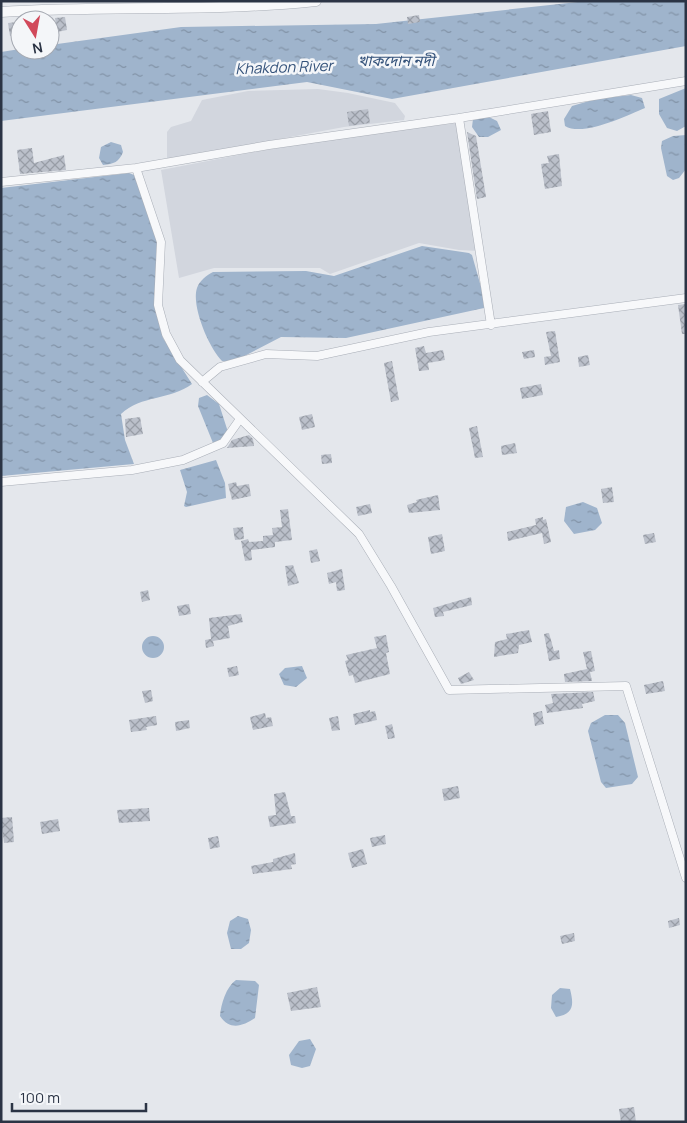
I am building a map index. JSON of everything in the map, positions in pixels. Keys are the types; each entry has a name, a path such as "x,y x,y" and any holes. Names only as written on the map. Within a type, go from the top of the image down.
{"street":[{"path":"1,12 66,8 288,4 316,1"},
{"path":"1,182 136,168 269,145 459,118 686,82"},
{"path":"459,118 491,325"},
{"path":"136,168 161,242 158,305 166,334 180,360 359,534 391,586 449,690 626,686 686,878"},
{"path":"202,382 220,368 266,354 316,356 429,332 686,298"},
{"path":"1,482 132,470 184,460 223,443 240,419"}],"shaded area":[{"path":"318,89 395,103 405,116 404,120 344,127 167,160 167,132 171,127 191,121 202,100 248,91"},
{"path":"459,123 479,251 459,250 419,243 330,274 320,268 214,268 179,278 161,170 254,152 365,134"}],"water":[{"name":"খাকদোন নদী","path":"587,1 686,1 686,46 392,99 307,82 1,121 1,52 10,51 10,60 60,60 60,44 181,27 376,24"},
{"path":"686,88 686,126 677,131 667,128 659,114 659,99"},
{"path":"631,95 642,98 645,108 593,127 573,129 565,126 564,119 572,106 596,99"},
{"path":"487,116 497,121 501,130 488,137 479,137 472,127 473,119"},
{"path":"686,135 686,169 679,178 673,180 667,176 661,148 662,141 673,136"},
{"path":"111,142 121,145 123,152 116,162 103,165 99,158 101,147"},
{"path":"129,173 134,175 155,230 158,246 154,305 163,338 192,384 175,393 147,400 121,414 125,440 134,464 1,476 1,188"},
{"path":"422,246 472,255 483,294 484,308 346,338 281,337 233,362 222,361 212,347 202,326 197,305 197,288 204,278 213,272 306,271 334,276"},
{"path":"207,395 219,404 228,432 219,443 213,443 198,406 199,398"},
{"path":"216,460 225,483 226,498 184,506 187,492 180,470"},
{"path":"583,502 597,508 602,523 595,530 574,534 564,521 566,507"},
{"path":"153,636 161,639 164,647 161,655 153,658 145,655 142,647 145,639"},
{"path":"302,666 307,678 296,687 284,685 279,674 285,668"},
{"path":"605,715 618,715 625,723 638,777 632,784 606,788 601,782 588,731 591,723"},
{"path":"238,916 248,919 251,930 249,943 241,949 231,949 227,933 230,921"},
{"path":"236,980 255,981 259,985 255,1018 237,1026 228,1024 220,1016 229,987"},
{"path":"560,988 570,989 572,1004 566,1014 556,1017 551,1008 552,995"},
{"path":"310,1039 316,1049 310,1066 302,1068 291,1065 289,1055 299,1041"}],"building":[{"path":"419,15 420,22 408,24 407,17"},
{"path":"65,17 67,30 60,31 60,18"},
{"path":"368,109 370,123 349,126 347,112"},
{"path":"548,111 551,132 534,135 531,114"},
{"path":"467,132 476,136 486,197 477,199"},
{"path":"32,148 34,163 64,155 66,170 20,174 17,150"},
{"path":"559,154 562,186 545,189 541,164 549,163 547,156"},
{"path":"686,304 686,334 682,334 678,305"},
{"path":"555,331 560,362 545,365 544,357 551,356 546,332"},
{"path":"424,346 426,353 443,350 445,360 428,363 429,370 419,371 415,348"},
{"path":"534,350 535,357 524,359 522,352"},
{"path":"588,355 590,365 579,367 578,357"},
{"path":"392,361 399,400 391,402 384,363"},
{"path":"541,384 543,395 522,399 520,388"},
{"path":"312,414 315,427 302,430 299,417"},
{"path":"140,417 143,434 126,437 125,419"},
{"path":"477,426 483,457 475,458 469,428"},
{"path":"249,435 253,439 254,446 227,448 232,440"},
{"path":"515,443 517,453 502,455 501,446"},
{"path":"331,454 332,463 322,464 321,455"},
{"path":"236,482 237,486 249,484 251,496 232,500 228,484"},
{"path":"612,487 614,502 603,503 601,489"},
{"path":"438,495 440,510 409,513 407,505 417,502 416,500"},
{"path":"370,504 372,513 358,516 356,507"},
{"path":"288,509 292,540 275,542 275,547 251,550 252,560 245,561 241,541 248,539 249,542 263,541 263,536 273,535 272,528 282,527 280,510"},
{"path":"543,517 543,520 546,519 551,542 544,544 542,533 508,541 507,532 536,525 535,519"},
{"path":"243,527 244,539 235,540 233,528"},
{"path":"654,533 656,542 645,544 643,535"},
{"path":"442,534 445,551 431,554 428,537"},
{"path":"317,549 320,561 311,563 309,551"},
{"path":"293,565 299,583 288,586 285,566"},
{"path":"342,569 345,590 337,591 336,582 329,584 327,573"},
{"path":"148,590 150,600 142,602 140,592"},
{"path":"471,597 472,605 443,612 444,616 435,617 433,608"},
{"path":"189,604 191,614 179,616 177,606"},
{"path":"241,614 243,622 228,626 230,638 213,641 214,646 206,648 205,640 211,639 209,618"},
{"path":"529,630 532,642 519,645 518,653 494,657 495,642 507,639 506,634"},
{"path":"549,633 554,651 559,650 560,659 549,661 544,634"},
{"path":"386,635 389,652 386,653 390,674 355,683 353,675 349,676 345,661 348,660 346,655 377,648 374,637"},
{"path":"591,651 595,671 590,672 592,681 565,682 564,674 587,669 583,652"},
{"path":"237,666 239,675 229,677 227,668"},
{"path":"469,672 474,680 461,684 458,678"},
{"path":"663,681 665,691 646,694 644,685"},
{"path":"151,690 153,701 145,703 142,691"},
{"path":"593,692 595,701 582,704 583,708 547,713 545,705 553,703 551,694"},
{"path":"370,710 370,712 375,711 377,720 355,725 353,714"},
{"path":"542,711 544,724 535,726 533,713"},
{"path":"265,713 266,718 271,717 273,726 253,730 250,717"},
{"path":"156,716 157,725 146,727 147,730 131,732 129,720"},
{"path":"338,716 340,730 332,731 329,718"},
{"path":"189,720 190,728 176,731 175,722"},
{"path":"392,724 395,738 388,739 385,726"},
{"path":"458,786 460,798 444,801 442,789"},
{"path":"285,792 291,816 295,816 296,823 270,827 268,816 276,815 274,794"},
{"path":"149,808 150,821 119,823 117,810"},
{"path":"12,817 14,842 4,843 1,818"},
{"path":"58,819 60,831 42,834 40,822"},
{"path":"385,835 386,844 372,847 370,838"},
{"path":"218,836 220,847 210,849 208,838"},
{"path":"363,849 367,864 352,868 348,853"},
{"path":"295,853 296,864 291,865 292,869 253,874 251,866 273,862 273,859"},
{"path":"679,918 680,925 669,928 668,921"},
{"path":"574,933 575,941 562,944 560,936"},
{"path":"317,987 321,1007 291,1011 287,993"},
{"path":"634,1107 636,1122 621,1122 619,1109"}],"water label":[{"name":"Khakdon River","path":"284,67"}]}
